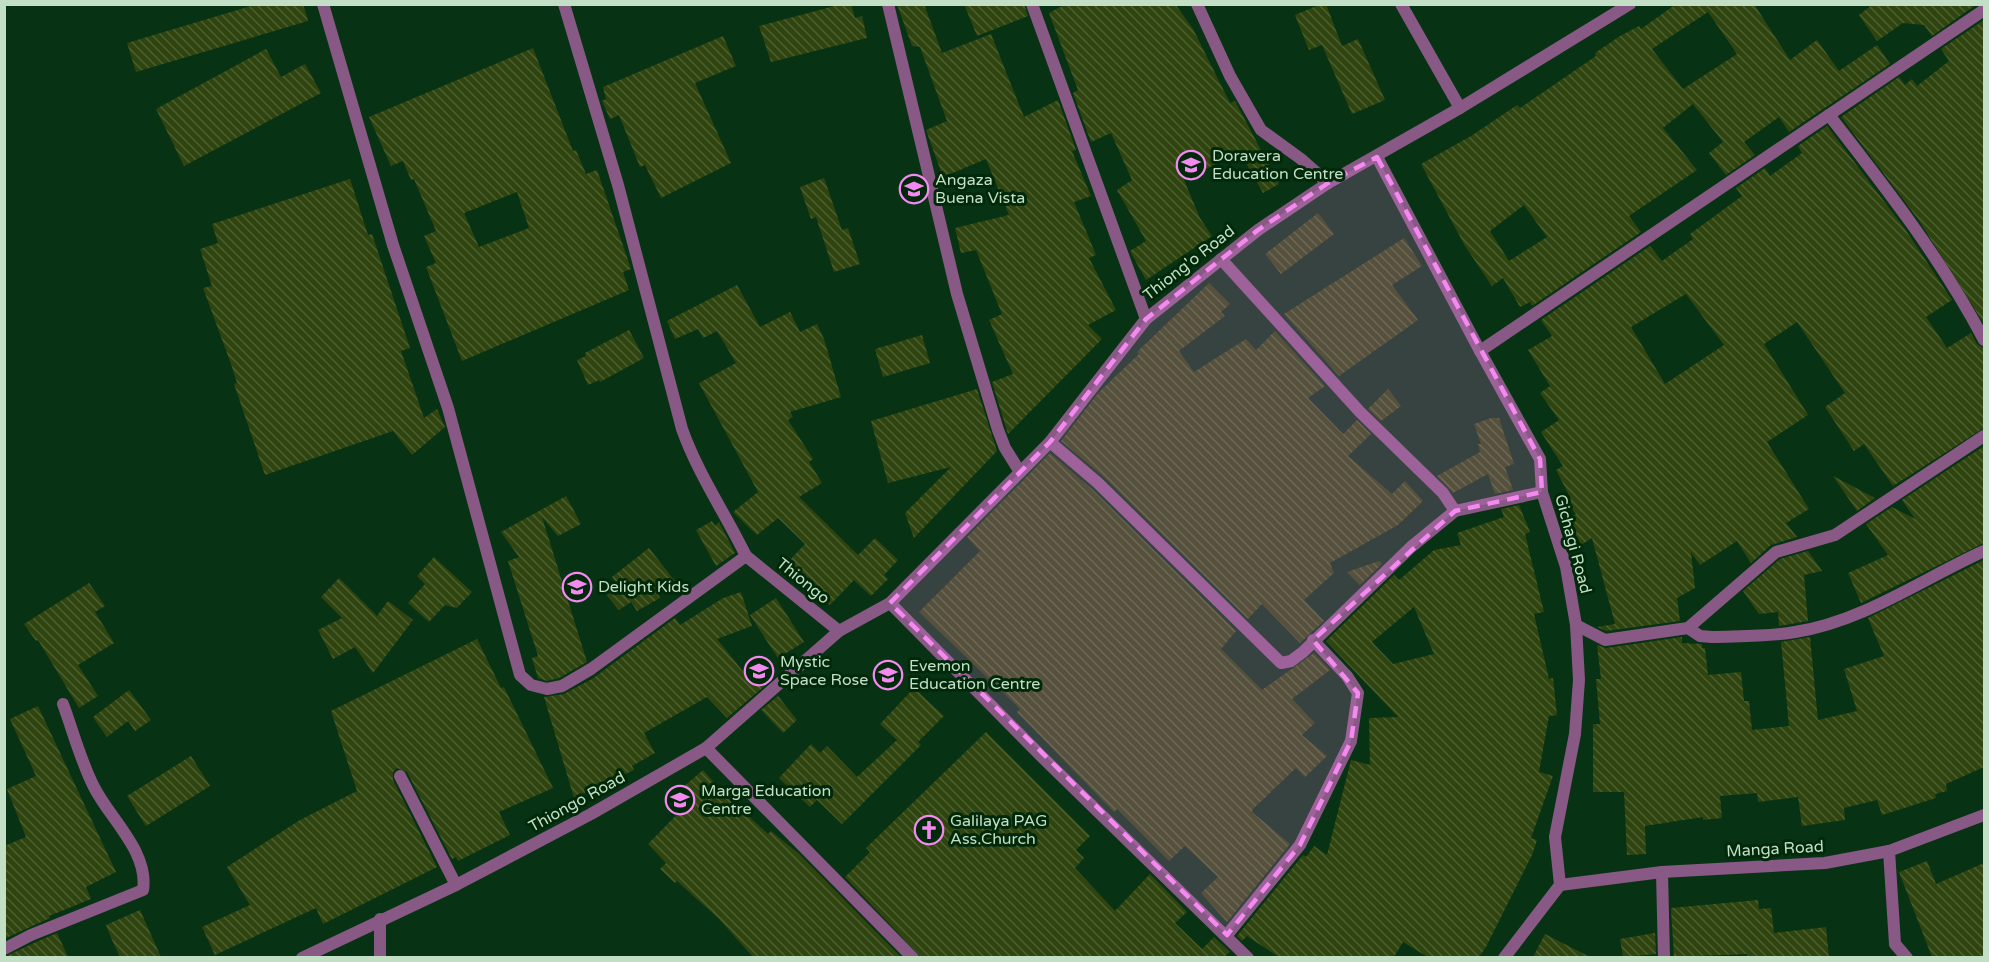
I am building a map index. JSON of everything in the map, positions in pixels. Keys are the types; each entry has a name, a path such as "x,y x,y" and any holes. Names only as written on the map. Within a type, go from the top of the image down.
{"street":[{"path":"323,4 393,245 448,408 520,675 531,685 547,689 562,687 591,669 746,556 727,515 693,461 682,429 618,185 564,4"},
{"path":"888,4 957,294 998,430 1005,448 1020,472"},
{"path":"1032,4 1146,319"},
{"path":"1197,4 1230,76 1261,130 1301,159 1328,183"},
{"path":"1401,4 1460,108"},
{"name":"Thiong'o Road","path":"839,631 890,603 1050,442 1146,319 1221,259 1328,183 1460,108 1611,10 1630,4"},
{"path":"1480,351 1984,10"},
{"path":"1829,115 1913,222 1956,289 1984,340"},
{"name":"Gichagi Road","path":"1377,157 1540,459 1542,492 1566,567 1576,625 1579,680 1575,734 1555,837 1560,885"},
{"path":"1221,259 1360,412 1443,493 1455,511"},
{"path":"1576,625 1605,640 1688,628 1776,552 1835,535 1984,436"},
{"path":"1050,442 1098,483 1281,663 1291,661 1303,652 1411,547 1455,511 1542,492"},
{"path":"1688,628 1700,636 1712,637 1795,632 1834,621 1897,597 1984,551"},
{"name":"Thiongo","path":"746,556 839,631"},
{"path":"890,603 1043,758 1248,957"},
{"name":"Thiongo Road","path":"302,957 456,885 591,814 706,748 839,631"},
{"path":"1227,935 1300,845 1351,741 1358,693 1347,676 1313,640"},
{"path":"4,949 39,931 143,890 146,874 130,843 93,787 63,704"},
{"path":"706,748 913,957"},
{"path":"400,776 456,885"},
{"name":"Manga Road","path":"1560,885 1662,872 1825,863 1889,851 1984,815"},
{"path":"1889,851 1897,957"},
{"path":"1662,872 1664,957"},
{"path":"1504,957 1560,885"},
{"path":"380,919 380,957"},
{"path":"1895,944 1907,957"}],"highlighted area":[{"path":"1377,157 1540,459 1542,492 1455,511 1313,640 1358,693 1351,741 1300,845 1227,935 890,603 1050,442 1146,319 1258,230 1328,183"}],"building":[{"path":"258,4 303,4 308,21 136,72 127,43"},
{"path":"842,4 851,4 855,18 862,16 867,38 771,62 759,26"},
{"path":"897,4 924,4 942,53 991,34 1024,117 1058,100 1076,150 1072,151 1091,196 1074,202 1096,255 1089,258 1116,310 1088,325 1102,339 1008,434 992,382 1013,374 989,320 1002,314 976,250 961,253 955,228 1009,215 986,159 943,177 926,130 947,121 920,47 912,46"},
{"path":"964,4 1024,4 1028,16 977,36"},
{"path":"1066,4 1175,4 1193,29 1230,103 1235,101 1279,184 1263,193 1240,152 1184,180 1200,218 1212,236 1146,280 1130,251 1146,241 1117,190 1132,180 1111,133 1091,142 1073,93 1078,90 1049,13"},
{"path":"1326,4 1342,46 1358,39 1385,100 1352,114 1322,45 1309,50 1295,15"},
{"path":"1676,4 1754,4 1790,60 1817,40 1839,71 1877,45 1890,64 1789,132 1779,117 1744,142 1755,155 1726,175 1709,153 1723,142 1693,104 1663,128 1697,170 1629,216 1641,232 1532,306 1530,302 1520,307 1503,278 1492,286 1465,246 1421,164 1471,136 1517,105 1520,108 1596,56 1595,53 1620,36 1639,26 1641,29","holes":["1708,12 1737,54 1683,89 1652,49","1524,205 1547,237 1509,261 1490,231"]},
{"path":"1873,4 1977,4 1932,36 1924,25 1903,23 1877,41 1859,15"},
{"path":"1984,20 1984,324 1918,219 1841,117 1899,77 1905,85 1912,79 1917,86 1949,61 1941,49"},
{"path":"723,36 736,66 695,83 731,163 661,198 645,165 640,167 619,115 610,119 602,101 606,99 603,87"},
{"path":"533,48 573,151 576,150 586,174 597,170 631,269 623,272 629,290 462,361 426,267 436,263 424,236 436,231 414,179 411,180 403,161 391,166 369,117","holes":["517,192 529,228 479,247 464,213"]},
{"path":"266,49 281,77 305,64 321,93 184,166 156,109"},
{"path":"1827,126 1905,229 1952,300 1926,317 1947,348 1971,333 1977,344 1984,348 1984,428 1893,486 1864,444 1854,451 1825,407 1845,393 1797,322 1764,344 1808,415 1767,442 1809,509 1786,523 1797,537 1771,545 1751,563 1737,541 1700,565 1691,552 1695,588 1677,598 1680,621 1606,631 1597,627 1615,624 1592,538 1581,545 1567,519 1576,514 1566,500 1570,497 1556,470 1563,466 1541,432 1559,420 1540,393 1550,386 1528,350 1552,336 1541,320 1650,246 1662,261 1693,239 1690,234 1742,196 1736,188 1765,168 1770,176 1802,153 1798,146","holes":["1686,294 1724,345 1665,384 1631,327"]},
{"path":"824,178 842,230 848,228 860,264 834,272 816,217 811,219 800,187"},
{"path":"350,179 368,235 372,234 410,348 401,351 424,418 437,409 445,427 412,455 393,431 265,475 234,384 237,383 231,364 203,288 212,286 200,249 218,243 212,224"},
{"path":"1318,213 1334,234 1281,274 1265,254"},
{"path":"1404,238 1422,266 1392,285 1418,320 1339,376 1284,314"},
{"path":"1209,283 1230,304 1221,312 1225,316 1179,351 1194,372 1246,339 1256,350 1275,331 1325,386 1308,398 1343,434 1357,420 1371,434 1348,456 1392,494 1405,481 1423,501 1398,525 1330,563 1334,573 1304,600 1324,621 1300,643 1262,604 1248,619 1104,477 1061,441 1099,392"},
{"path":"737,285 760,327 790,312 800,332 817,324 824,339 841,397 790,412 793,417 788,420 813,459 809,462 822,483 799,497 858,555 875,538 898,560 884,575 888,579 871,596 854,580 830,605 787,563 805,544 778,518 757,535 733,512 758,492 699,383 736,363 717,331 703,338 698,329 675,339 667,321"},
{"path":"629,330 644,358 600,382 599,380 588,385 577,360 586,356 585,353"},
{"path":"922,335 930,363 883,377 875,349"},
{"path":"977,389 997,451 914,538 905,513 951,467 888,483 871,421"},
{"path":"1388,389 1401,406 1381,421 1368,409"},
{"path":"1491,418 1499,418 1514,464 1505,467 1513,490 1495,494 1488,474 1453,493 1437,476 1480,452 1478,444 1481,444 1474,424"},
{"path":"1984,446 1984,543 1861,603 1848,573 1888,555 1866,524 1892,507 1915,519 1902,500"},
{"path":"1050,453 1092,489 1236,631 1221,649 1262,690 1314,653 1330,670 1292,699 1315,723 1302,735 1327,756 1305,777 1296,768 1253,809 1252,812 1290,844 1227,922 1201,893 1218,877 1185,846 1169,861 1117,809 1114,812 1017,712 1020,709 919,612 980,551 967,537"},
{"path":"1833,476 1875,498 1857,511"},
{"path":"566,496 581,524 558,536 542,517 587,662 559,678 547,681 538,678 532,658 538,656 508,561 519,557 501,532"},
{"path":"1519,505 1530,532 1525,534 1544,612 1534,614 1549,679 1553,678 1557,715 1549,716 1539,772 1553,776 1531,838 1537,840 1532,855 1486,947 1479,957 1428,957 1403,942 1394,957 1279,957 1247,936 1242,941 1237,936 1303,855 1306,857 1314,846 1327,855 1351,760 1370,765 1369,718 1398,717 1326,641 1394,575 1399,580 1434,550 1461,545 1457,533 1504,517 1501,509","holes":["1414,607 1434,654 1393,664 1372,642"]},
{"path":"712,521 715,526 719,522 735,553 716,566 696,530"},
{"path":"649,548 675,581 658,594 660,598 637,611 631,602 619,610 603,591 615,581 612,577"},
{"path":"1808,551 1822,571 1804,575 1808,621 1779,626 1778,612 1759,614 1743,591 1780,559"},
{"path":"434,557 472,592 457,608 445,605 429,622 408,603 425,584 417,576"},
{"path":"1984,560 1984,767 1946,784 1947,791 1935,794 1936,798 1882,815 1877,800 1844,808 1845,820 1802,826 1798,797 1758,802 1757,793 1720,796 1722,818 1703,820 1703,817 1645,826 1646,854 1627,855 1624,792 1593,792 1593,724 1600,724 1596,679 1601,679 1597,645 1606,648 1682,637 1682,643 1702,644 1702,648 1705,648 1708,675 1741,672 1744,701 1749,701 1752,730 1789,726 1781,642 1810,637 1818,720 1857,711 1844,669 1884,656 1868,618"},
{"path":"1379,561 1382,564 1360,585 1347,572"},
{"path":"339,578 377,616 388,601 413,620 373,673 355,647 333,659 318,630 342,618 321,597"},
{"path":"89,583 105,606 95,612 114,643 78,665 98,696 79,708 38,640 36,641 24,624"},
{"path":"741,592 752,626 717,639 754,685 763,677 768,683 727,718 707,697 644,733 655,753 632,766 634,770 574,798 544,697 564,694 592,679 675,618 680,625 723,598"},
{"path":"776,598 804,642 778,658 750,615"},
{"path":"477,639 501,688 504,687 553,788 499,812 510,835 458,861 456,857 452,859 407,772 397,768 393,772 393,780 437,867 323,924 316,908 215,955 202,927 250,905 227,867 300,820 357,791 331,711"},
{"path":"914,688 944,716 918,742 921,745 842,824 817,800 810,807 779,778 811,744 820,753 827,746 857,777 897,740 880,724"},
{"path":"129,690 151,720 135,731 128,721 107,737 93,717"},
{"path":"778,696 797,720 783,733 761,710"},
{"path":"38,706 116,872 86,887 91,899 49,916 50,918 4,939 4,846 26,837 7,789 36,776 10,719"},
{"path":"986,732 1090,836 1076,850 1084,858 1075,868 1115,911 1150,874 1187,912 1175,923 1202,949 1214,937 1230,952 1224,957 921,957 845,877 870,852 866,848"},
{"path":"191,756 210,786 146,826 127,796"},
{"path":"703,770 725,795 768,834 771,831 798,853 901,957 753,957 719,919 677,881 675,883 660,869 666,863 648,844 692,799 682,788"},
{"path":"1927,861 1936,884 1984,863 1984,957 1932,957 1899,872"},
{"path":"1758,900 1759,909 1771,908 1774,933 1826,927 1829,957 1748,957 1747,954 1674,957 1671,908"},
{"path":"140,910 161,957 120,957 112,940 106,925"},
{"path":"57,933 68,957 4,957 34,943"},
{"path":"1655,933 1656,954 1623,957 1620,939"},
{"path":"1545,934 1590,957 1533,957"}],"place":[{"name":"Doravera Education Centre","path":"1191,165"},
{"name":"Angaza Buena Vista","path":"914,189"},
{"name":"Delight Kids","path":"577,587"},
{"name":"Mystic Space Rose","path":"759,671"},
{"name":"Evemon Education Centre","path":"888,675"},
{"name":"Marga Education Centre","path":"680,800"},
{"name":"Galilaya PAG Ass.Church","path":"929,830"}]}
